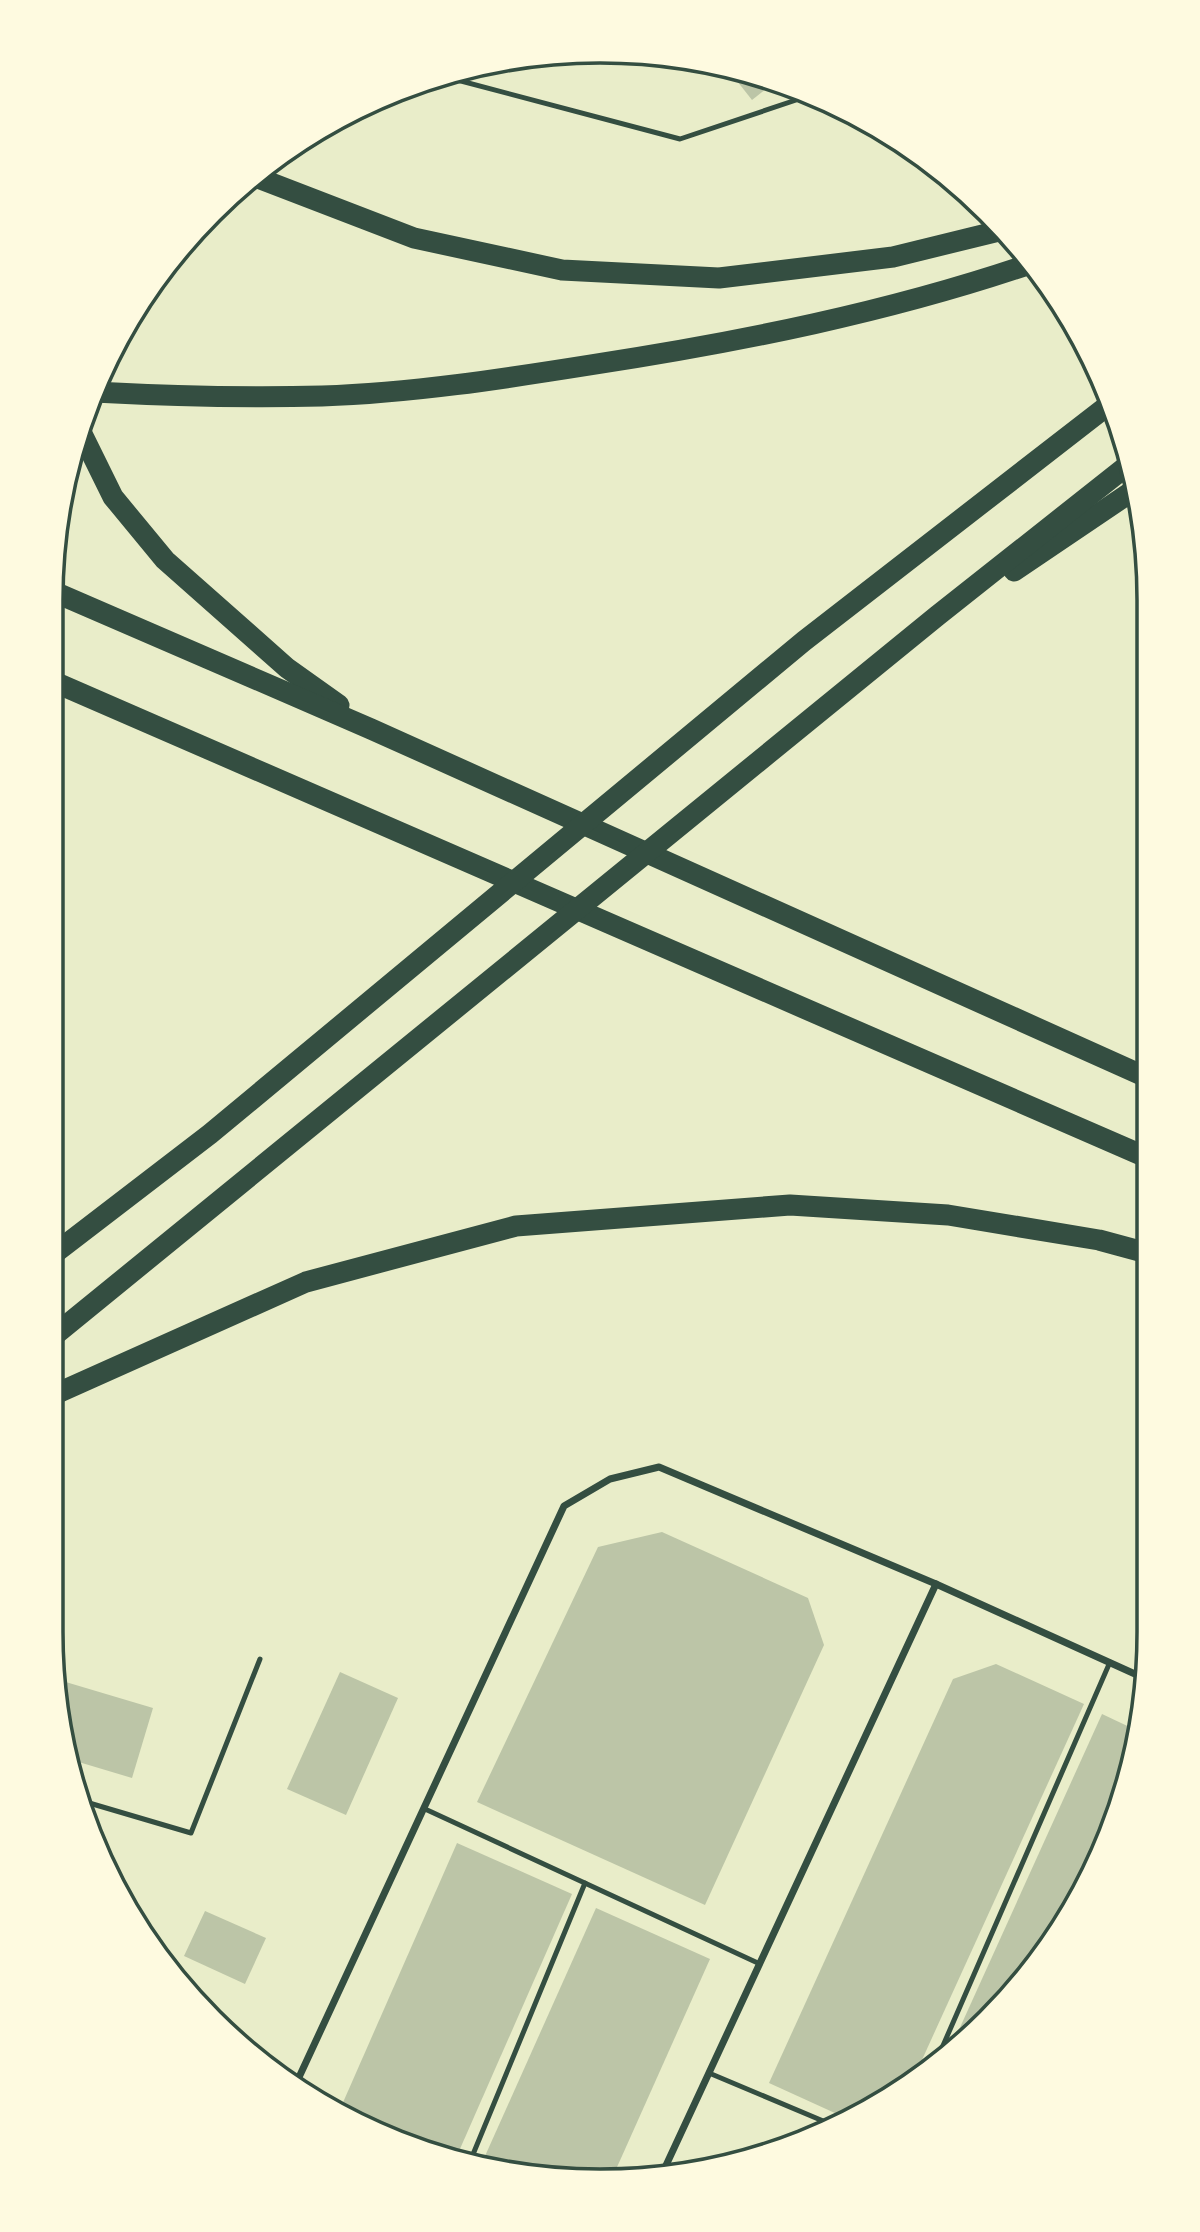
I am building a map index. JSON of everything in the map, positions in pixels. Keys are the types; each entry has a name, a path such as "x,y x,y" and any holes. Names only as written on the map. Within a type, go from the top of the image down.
{"highway":[{"path":"265,181 414,238 562,270 719,278 893,257 992,233"},
{"path":"105,392 213,397 324,396 436,386 659,355 800,328 984,280 1021,267"},
{"path":"63,1247 210,1134 804,641 1102,410"},
{"path":"86,443 113,496 165,560 287,668 371,729"},
{"path":"63,1328 937,617 1121,470"},
{"path":"937,617 1001,580 1127,495"},
{"path":"63,597 371,729 1137,1073"},
{"path":"63,686 1137,1153"},
{"path":"63,694 89,698"},
{"path":"63,1391 306,1283 516,1226 790,1205 948,1215 1099,1240 1137,1250"}],"street":[{"path":"300,2077 564,1506 610,1479 659,1467 936,1584 1135,1674"},
{"path":"666,2164 936,1584"}],"lane":[{"path":"461,81 680,138 796,100"},
{"path":"91,1803 191,1833 260,1659"},
{"path":"943,2045 1110,1662"},
{"path":"425,1809 760,1964"},
{"path":"473,2154 584,1883"},
{"path":"709,2073 823,2121"}],"building":[{"path":"737,80 766,89 752,100"},
{"path":"662,1532 808,1598 824,1645 705,1905 477,1802 598,1547"},
{"path":"996,1664 1084,1704 921,2062 838,2114 769,2083 953,1679"},
{"path":"340,1672 398,1698 346,1815 287,1789"},
{"path":"66,1682 153,1708 132,1778 79,1762"},
{"path":"1102,1714 1128,1727 1109,1805 1082,1870 1026,1959 980,2012 958,2033"},
{"path":"457,1843 572,1894 459,2150 394,2128 343,2103"},
{"path":"596,1908 710,1959 616,2169 565,2168 485,2157"},
{"path":"205,1911 266,1938 245,1984 184,1956"}]}
